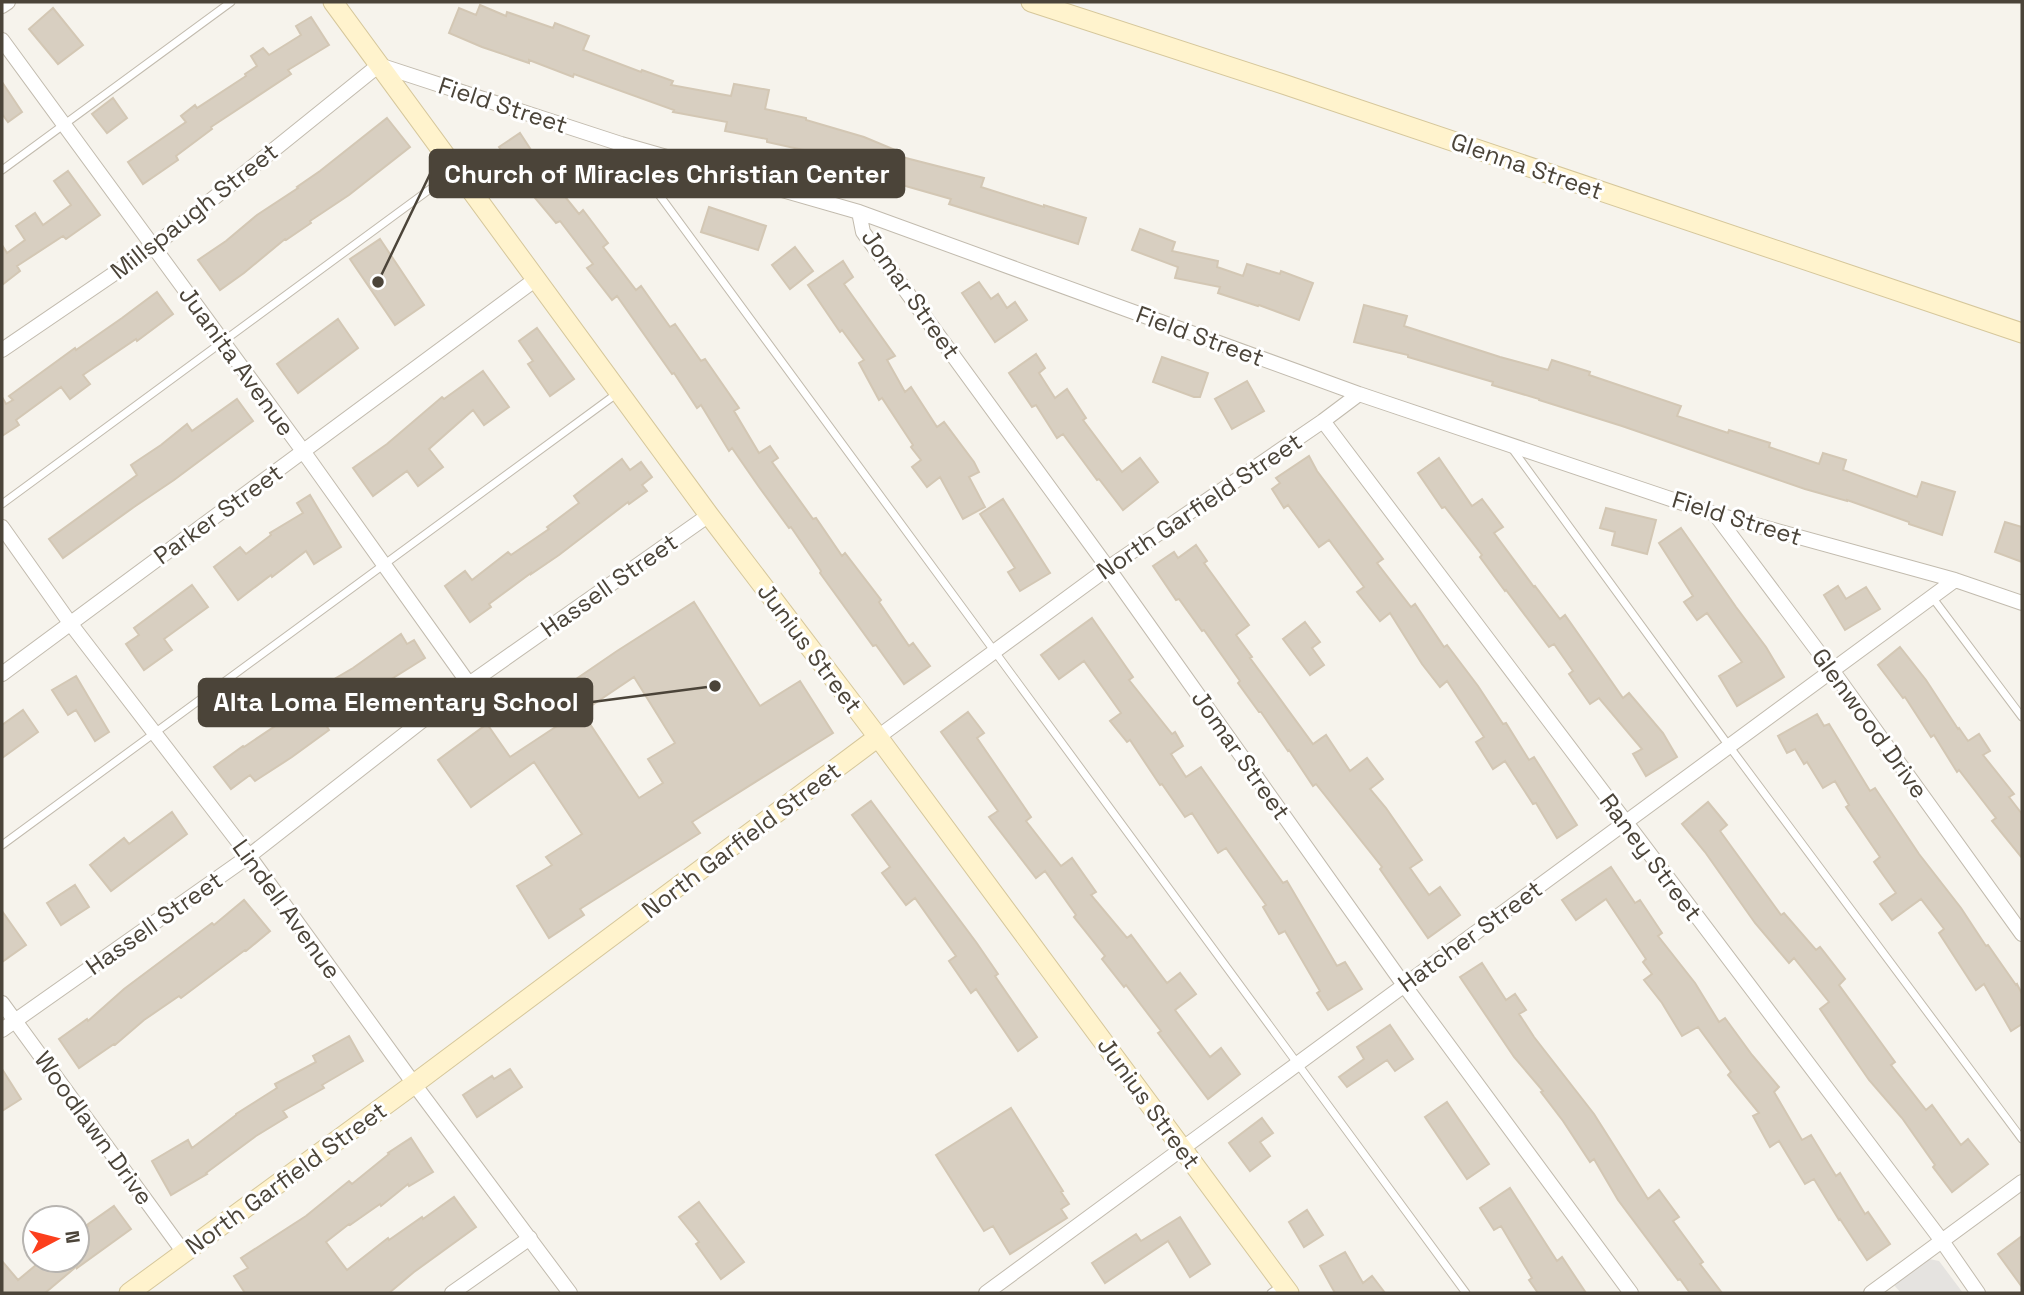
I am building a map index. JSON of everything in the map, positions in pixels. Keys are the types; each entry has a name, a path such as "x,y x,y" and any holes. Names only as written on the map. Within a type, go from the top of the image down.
{"street":[{"path":"2,6 8,2"},
{"name":"Junius Street","path":"333,2 709,515 878,737 1183,1149 1281,1291"},
{"name":"Glenna Street","path":"1031,2 2022,332"},
{"name":"Juanita Avenue","path":"2,40 303,451 469,684"},
{"name":"Field Street","path":"379,65 621,144 859,212 1359,394 1715,514 1955,580 2022,603"},
{"name":"Millspaugh Street","path":"2,349 153,247 379,65"},
{"name":"Jomar Street","path":"859,212 863,232 1108,568 1404,985 1631,1293"},
{"name":"Parker Street","path":"2,674 536,279"},
{"name":"North Garfield Street","path":"128,1293 185,1254 1108,568 1359,394"},
{"name":"Raney Street","path":"1323,421 1942,1241 1978,1293"},
{"name":"Glenwood Drive","path":"1715,514 1832,670 2022,934"},
{"name":"Hassell Street","path":"2,1030 249,856 469,684 709,515"},
{"name":"Lindell Avenue","path":"2,527 70,623 249,856 570,1293"},
{"name":"Hatcher Street","path":"986,1293 1955,580"},
{"name":"Woodlawn Drive","path":"2,1003 185,1254"},
{"path":"1871,1293 2022,1182"},
{"path":"452,1293 530,1238"}],"lane":[{"path":"2,170 231,2"},
{"path":"621,144 1466,1293"},
{"path":"2,504 456,170"},
{"path":"2,845 619,392"},
{"path":"1509,444 1729,746 2022,1139"},
{"path":"1932,596 2022,718"}],"shaded area":[{"path":"1929,1259 1939,1261 1963,1293 1901,1293 1894,1285"}],"building":[{"path":"480,5 506,16 507,12 553,28 555,23 589,36 583,50 673,81 671,85 731,96 734,84 769,90 765,109 806,118 864,137 900,152 898,156 984,178 981,187 1086,218 1078,244 949,204 951,199 888,181 887,184 858,172 859,170 816,158 817,153 725,131 727,122 673,112 674,110 574,74 573,77 529,60 529,63 449,33 459,8 476,15"},
{"path":"53,8 83,45 58,64 29,29"},
{"path":"311,17 329,45 288,70 291,74 211,127 212,129 176,156 178,160 143,184 128,162 186,122 181,116 195,105 197,108 246,76 245,74 257,66 251,56 263,48 269,55 301,35 296,26"},
{"path":"2,82 22,112 8,122 2,114"},
{"path":"113,98 127,118 107,133 92,114"},
{"path":"387,118 410,147 220,290 198,260 298,188"},
{"path":"520,133 548,176 554,172 567,188 562,193 579,214 583,210 608,243 603,247 636,290 641,286 670,327 675,324 701,361 705,359 739,408 734,411 759,453 770,446 778,458 772,462 813,519 816,518 842,556 845,553 881,600 879,602 909,646 913,643 930,666 904,684 876,645 873,646 820,573 791,527 789,528 732,448 729,451 701,405 697,408 617,296 612,300 587,268 593,264 560,221 556,223 520,180 499,147"},
{"path":"68,171 100,215 66,239 63,236 17,266 20,271 2,285 2,245 7,253 25,240 16,226 35,213 43,225 71,205 54,181"},
{"path":"709,207 766,226 758,250 701,232"},
{"path":"1140,229 1175,242 1172,251 1218,261 1217,267 1243,276 1247,264 1280,274 1281,271 1313,283 1299,320 1218,293 1220,287 1175,278 1178,267 1132,250"},
{"path":"380,239 424,305 395,325 350,259"},
{"path":"795,247 813,271 790,289 772,265"},
{"path":"843,261 853,277 844,284 895,356 887,360 905,392 911,387 937,427 944,422 979,472 969,477 985,507 963,519 940,477 927,487 912,467 921,460 911,447 913,445 882,398 879,400 859,363 864,360 842,330 840,332 808,285"},
{"path":"979,282 991,299 998,294 1007,308 1015,302 1027,320 995,342 962,293"},
{"path":"157,292 173,314 137,341 136,339 83,375 90,384 70,399 61,387 16,420 19,425 2,436 2,397 6,404 13,400 9,396"},
{"path":"1364,305 1407,316 1404,326 1500,357 1548,370 1552,360 1590,372 1589,375 1681,406 1677,416 1728,433 1729,430 1770,443 1769,447 1819,464 1823,453 1846,460 1843,470 1917,497 1922,482 1955,492 1942,535 1847,500 1805,489 1492,385 1493,382 1408,355 1354,342"},
{"path":"338,319 358,348 298,393 277,364"},
{"path":"537,328 574,379 550,396 528,364 533,361 519,341"},
{"path":"1036,354 1045,368 1039,373 1055,398 1067,389 1086,418 1083,420 1122,472 1140,458 1158,482 1123,510 1063,434 1057,438 1036,405 1032,407 1009,373"},
{"path":"1162,357 1208,373 1200,397 1153,382"},
{"path":"483,371 509,407 484,425 473,410 429,449 443,467 418,486 407,471 373,496 353,468 387,444 442,397 444,399"},
{"path":"1247,381 1264,411 1232,429 1215,399"},
{"path":"237,399 253,421 63,558 49,539 137,475 131,465 187,424 192,431"},
{"path":"1309,456 1317,471 1383,559 1377,563 1411,607 1415,604 1444,647 1447,645 1503,724 1506,723 1529,760 1534,757 1577,825 1557,838 1536,803 1533,804 1505,761 1493,769 1476,742 1484,737 1447,681 1440,687 1390,613 1380,621 1357,592 1364,587 1329,540 1319,547 1288,505 1284,508 1272,489 1280,483 1276,478"},
{"path":"1439,458 1472,506 1482,499 1503,527 1494,533 1534,587 1560,619 1565,615 1623,698 1629,693 1663,733 1677,757 1646,776 1633,754 1642,749 1599,698 1590,704 1569,674 1573,671 1554,644 1549,647 1418,473"},
{"path":"622,459 630,470 641,462 652,477 642,485 647,491 629,504 628,502 489,604 491,607 470,622 445,586 465,571 472,580 508,552 511,555 549,529 547,527 579,503 574,496"},
{"path":"310,495 341,547 314,564 306,551 238,600 214,567 240,547 246,554 271,535 270,533 303,513 297,503"},
{"path":"1003,499 1050,573 1020,591 1008,572 1015,568 980,514"},
{"path":"1606,508 1656,520 1647,554 1612,545 1615,532 1600,528"},
{"path":"2005,522 2022,527 2022,562 1995,552"},
{"path":"1681,528 1766,647 1784,677 1737,706 1719,676 1742,662 1707,613 1697,620 1684,602 1693,596 1659,543"},
{"path":"1196,545 1207,561 1204,563 1249,625 1236,635 1313,744 1326,735 1350,771 1367,758 1383,779 1370,789 1422,860 1410,868 1429,895 1440,887 1460,915 1428,938 1380,869 1382,867 1316,784 1313,786 1238,683 1240,681 1204,630 1202,631 1179,599 1176,600 1153,566 1174,552 1178,558"},
{"path":"192,585 208,607 164,639 172,650 144,670 126,644 139,635 134,628"},
{"path":"1838,586 1846,599 1866,587 1880,609 1845,630 1824,595"},
{"path":"694,602 760,706 800,681 833,733 692,822 700,833 580,909 584,915 549,938 517,886 552,865 546,857 582,834 534,762 471,807 438,760 487,724 510,757 560,724 544,701","holes":["634,677 675,743 648,759 663,783 639,798 582,712"]},
{"path":"1092,618 1133,677 1129,680 1172,734 1175,732 1183,746 1171,754 1186,777 1201,767 1283,883 1287,881 1337,966 1345,962 1362,989 1328,1010 1285,931 1279,934 1263,907 1266,905 1226,848 1218,853 1192,813 1185,817 1130,740 1127,742 1110,721 1121,713 1084,661 1059,679 1041,655"},
{"path":"1305,622 1320,642 1312,648 1324,665 1310,675 1283,639"},
{"path":"401,634 407,644 414,640 425,658 390,680 392,682 361,706 352,711 348,704 323,720 329,730 292,757 255,781 250,775 231,789 214,767 284,720 282,718 315,696 312,692 353,668"},
{"path":"1900,647 1968,741 1979,734 1990,751 1983,755 2014,794 2009,797 2022,814 2022,858 1992,821 1996,818 1959,770 1957,772 1934,735 1931,737 1905,697 1903,698 1878,665"},
{"path":"76,676 109,732 95,741 76,710 68,715 52,690"},
{"path":"23,710 38,732 2,758 2,725"},
{"path":"968,712 984,733 977,738 1031,817 1026,821 1061,866 1072,858 1096,892 1091,895 1127,938 1131,935 1167,983 1180,973 1196,994 1175,1010 1210,1057 1221,1048 1240,1074 1208,1099 1158,1033 1161,1031 1102,959 1105,956 1074,917 1076,915 1045,871 1036,878 989,817 998,811 941,732"},
{"path":"1817,714 1824,726 1829,724 1870,791 1875,788 1919,854 2017,984 2022,994 2022,1024 2011,1031 1984,984 1976,990 1939,933 1944,929 1921,899 1892,920 1880,904 1896,893 1874,862 1880,857 1846,807 1849,805 1835,781 1823,788 1807,762 1804,764 1795,749 1787,753 1778,736"},
{"path":"871,801 976,942 998,974 995,976 1037,1037 1018,1051 976,989 971,993 949,961 956,956 915,898 906,905 882,873 890,867 852,815"},
{"path":"1708,802 1727,825 1720,831 1781,915 1784,913 1816,950 1820,947 1845,979 1839,985 1895,1062 1891,1065 1926,1110 1932,1105 1961,1145 1968,1139 1988,1164 1952,1192 1902,1118 1869,1080 1820,1009 1829,1002 1794,958 1789,963 1755,923 1682,824"},
{"path":"172,812 187,834 111,891 90,865 124,838 129,844"},
{"path":"1611,867 1635,903 1640,900 1662,933 1658,936 1695,983 1719,1022 1725,1018 1779,1087 1774,1092 1802,1140 1811,1135 1836,1176 1840,1173 1865,1214 1868,1212 1890,1244 1867,1260 1814,1179 1805,1184 1779,1141 1770,1147 1753,1116 1759,1113 1728,1075 1731,1072 1698,1027 1682,1036 1644,980 1652,974 1643,962 1646,959 1606,899 1576,920 1562,900"},
{"path":"75,885 89,907 61,925 47,903"},
{"path":"244,900 270,931 181,998 179,996 144,1020 115,1045 79,1068 59,1039 87,1019 88,1021 124,989 212,923 214,925"},
{"path":"2,911 26,945 2,962"},
{"path":"1482,963 1506,1000 1515,994 1526,1010 1519,1014 1594,1114 1648,1199 1659,1190 1679,1217 1673,1221 1722,1293 1690,1293 1618,1200 1594,1159 1590,1162 1541,1092 1543,1091 1514,1057 1460,977"},
{"path":"1390,1025 1413,1059 1395,1071 1387,1060 1347,1087 1339,1077 1364,1059 1357,1047"},
{"path":"349,1036 363,1061 322,1085 324,1088 283,1111 287,1117 256,1136 207,1174 171,1195 152,1161 188,1140 192,1148 236,1114 277,1088 275,1084 316,1062 313,1056"},
{"path":"2,1069 21,1099 2,1111"},
{"path":"510,1069 522,1087 477,1117 463,1095 492,1076 494,1079"},
{"path":"1447,1102 1489,1164 1467,1179 1425,1117"},
{"path":"1011,1108 1069,1204 1061,1209 1067,1218 1010,1254 993,1226 984,1231 936,1155"},
{"path":"1262,1118 1273,1133 1260,1142 1270,1156 1250,1171 1229,1143"},
{"path":"411,1138 433,1172 409,1186 408,1184 381,1206 380,1204 349,1224 326,1242 347,1270 388,1238 389,1240 422,1217 423,1219 454,1197 476,1227 389,1293 245,1293 234,1276 248,1268 241,1258 306,1216 349,1181 352,1184 388,1153"},
{"path":"1510,1188 1557,1261 1562,1257 1586,1293 1538,1293 1501,1226 1494,1230 1480,1208"},
{"path":"699,1202 744,1262 721,1279 696,1244 699,1242 679,1217"},
{"path":"114,1206 131,1229 91,1258 91,1222"},
{"path":"1307,1210 1323,1235 1304,1247 1289,1222"},
{"path":"1180,1217 1210,1264 1190,1277 1168,1241 1105,1283 1092,1263 1136,1234 1141,1241"},
{"path":"2022,1236 2022,1287 1998,1254"},
{"path":"1345,1252 1363,1283 1372,1276 1385,1293 1335,1293 1320,1266"},
{"path":"2,1261 18,1280 25,1274 68,1274 45,1293 2,1293"}],"place":[{"name":"Church of Miracles Christian Center","path":"378,282"},
{"name":"Alta Loma Elementary School","path":"715,686"}]}
